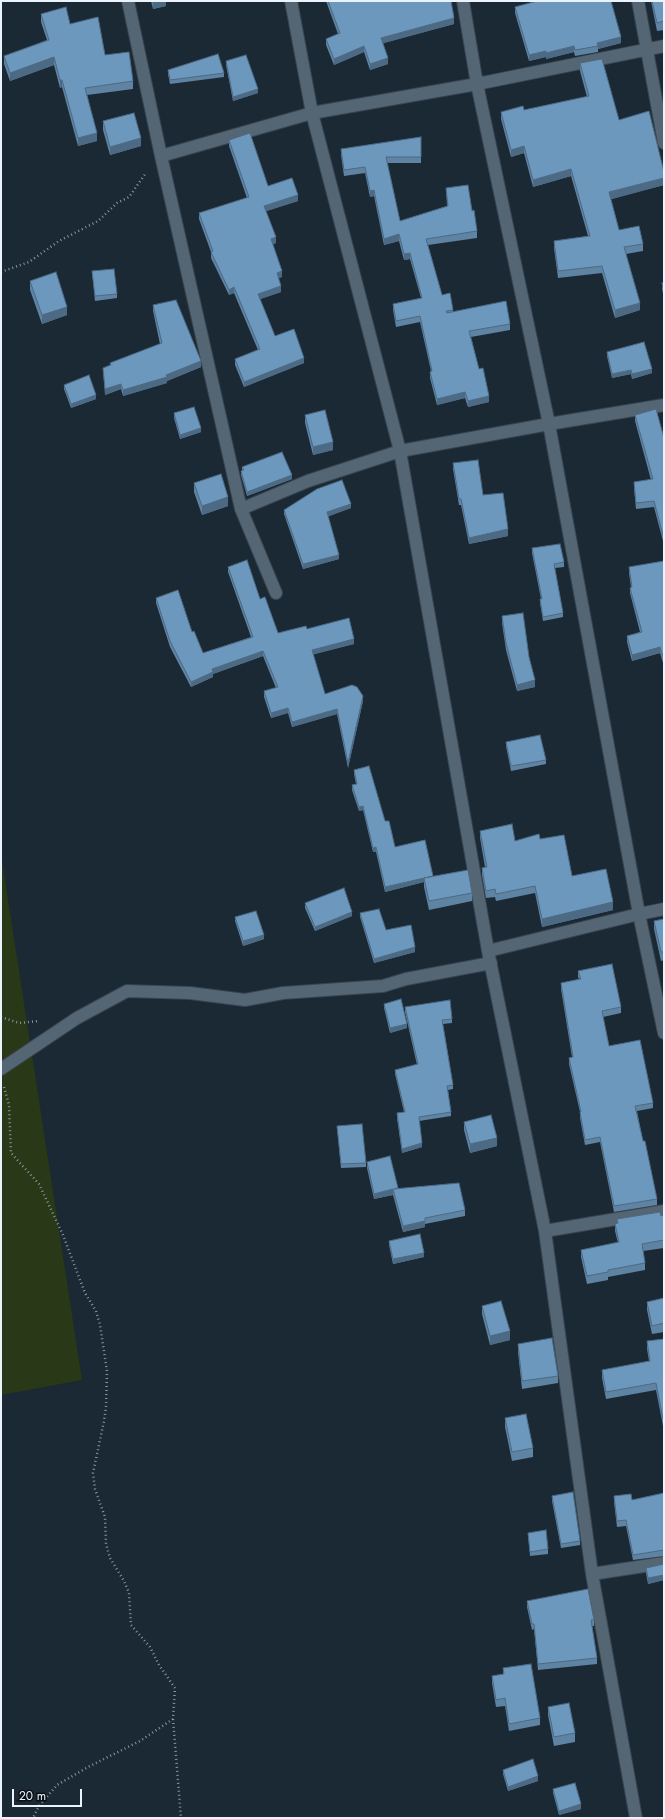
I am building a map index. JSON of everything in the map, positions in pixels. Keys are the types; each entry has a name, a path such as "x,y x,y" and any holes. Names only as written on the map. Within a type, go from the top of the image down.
{"street":[{"path":"128,1 161,156 241,509 276,593"},
{"path":"291,1 312,112 400,452 490,957 545,1231 592,1574 636,1818"},
{"path":"462,1 477,84 549,424 639,914 664,1033"},
{"path":"638,1 664,143"},
{"path":"161,156 312,112 477,84 664,46"},
{"path":"241,509 308,481 400,452 549,424 664,405"},
{"path":"1,1069 77,1018 127,991 190,993 245,1000 283,993 383,986 639,914 664,909"},
{"path":"545,1231 664,1211"},
{"path":"592,1574 664,1563"}],"path":[{"path":"1,272 29,262 59,241 98,221 116,203 129,197 161,156"},
{"path":"3,1084 9,1105 11,1153 39,1184 63,1235 85,1293 96,1311 100,1325 106,1371 106,1407 93,1473 95,1489 105,1517 106,1544 110,1558 124,1581 129,1593 131,1625 150,1647 158,1665 174,1688 173,1719 181,1818"},
{"path":"33,1818 39,1806 57,1785 88,1767 140,1741 173,1719"}],"green space":[{"path":"1,854 82,1380 1,1395"}],"building":[{"path":"152,1 164,1 153,3"},
{"path":"328,1 451,1 454,18 381,38 388,58 370,64 364,46 334,59 326,39 340,33"},
{"path":"537,1 611,1 621,37 597,43 598,46 575,50 574,46 546,53 546,51 529,55 515,7"},
{"path":"652,1 664,1 664,21 657,23"},
{"path":"66,7 70,24 98,17 105,55 129,52 133,81 85,88 97,133 78,138 54,57 10,73 4,56 49,40 41,14"},
{"path":"218,54 224,73 170,80 168,70"},
{"path":"246,55 258,89 233,97 226,61"},
{"path":"602,59 619,120 649,111 664,172 664,178 609,192 619,230 639,226 643,244 624,247 640,303 615,310 602,266 558,271 554,241 590,236 571,169 533,180 524,146 511,150 501,112 523,106 524,110 589,96 580,63"},
{"path":"134,113 141,138 110,147 103,121"},
{"path":"250,133 268,186 292,178 298,195 264,206 276,237 271,239 282,271 277,273 281,286 258,294 275,336 294,329 304,358 244,382 235,359 260,349 234,287 229,290 211,252 213,251 199,213 249,197 229,140"},
{"path":"421,137 421,157 386,157 400,221 448,206 446,188 468,185 472,211 474,210 477,231 426,239 442,295 450,293 453,310 446,311 447,313 506,301 510,324 469,331 479,369 483,368 489,396 468,401 465,392 437,399 430,372 432,371 420,316 396,321 393,304 422,298 410,253 404,254 399,234 384,239 374,190 370,191 365,167 344,170 341,149"},
{"path":"114,269 117,294 95,296 92,271"},
{"path":"56,272 67,307 42,315 30,281"},
{"path":"176,300 201,361 166,375 167,377 123,390 121,384 105,389 103,368 111,365 110,363 162,343 153,305"},
{"path":"644,342 652,369 632,374 631,370 612,374 607,352"},
{"path":"89,375 96,395 71,404 64,385"},
{"path":"194,407 201,428 180,435 174,413"},
{"path":"656,409 664,438 664,539 654,501 636,503 634,482 653,479 635,415"},
{"path":"325,410 333,442 313,447 305,415"},
{"path":"282,452 292,475 247,492 241,471 244,470 242,467"},
{"path":"478,460 483,495 503,493 508,529 469,538 461,499 459,499 453,463"},
{"path":"221,474 228,497 202,506 194,483"},
{"path":"342,480 351,504 327,512 339,555 303,564 284,510 317,489"},
{"path":"560,544 564,562 554,564 563,613 543,617 540,599 542,599 532,548"},
{"path":"247,560 260,599 265,597 278,633 306,626 307,629 349,618 354,639 312,650 325,694 352,685 357,687 363,696 348,763 337,709 292,722 288,708 271,713 264,691 278,687 263,651 212,669 213,672 191,682 170,641 156,598 178,590 192,632 194,631 203,653 253,637 228,567"},
{"path":"664,561 664,660 660,647 632,655 627,636 642,632 630,588 632,587 629,567"},
{"path":"523,613 529,657 535,680 517,685 506,643 502,616"},
{"path":"540,735 546,760 511,766 506,742"},
{"path":"369,766 385,821 389,821 395,847 425,840 433,876 385,887 376,847 373,848 363,806 359,807 352,785 357,784 354,770"},
{"path":"512,824 515,841 539,834 540,839 564,835 572,876 606,869 613,902 542,919 535,886 496,894 495,889 486,891 482,868 487,867 480,831"},
{"path":"468,870 472,893 429,901 424,878"},
{"path":"344,888 352,912 315,927 305,903"},
{"path":"379,909 386,930 411,925 415,947 374,959 360,913"},
{"path":"256,911 264,935 243,941 235,917"},
{"path":"664,919 664,952 661,952 654,921"},
{"path":"612,964 621,1007 602,1011 609,1046 640,1040 653,1103 635,1106 643,1141 645,1141 657,1199 614,1206 600,1137 585,1140 581,1112 569,1058 573,1057 561,983 581,979 578,971"},
{"path":"401,999 407,1024 390,1028 384,1004"},
{"path":"450,1000 452,1019 442,1020 453,1085 447,1086 451,1112 419,1117 422,1143 402,1149 397,1113 405,1112 395,1070 418,1064 405,1007"},
{"path":"491,1115 497,1138 470,1144 464,1122"},
{"path":"362,1124 366,1163 341,1164 337,1126"},
{"path":"390,1156 398,1188 394,1189 459,1183 465,1210 425,1218 425,1221 403,1226 393,1189 374,1194 367,1162"},
{"path":"660,1212 661,1216 664,1215 664,1240 642,1244 645,1263 608,1270 608,1272 587,1276 581,1250 619,1242 615,1224 618,1223 617,1219"},
{"path":"420,1234 424,1253 393,1259 389,1241"},
{"path":"664,1298 664,1323 652,1326 647,1302"},
{"path":"501,1301 510,1331 490,1336 482,1306"},
{"path":"552,1338 558,1376 522,1381 518,1344"},
{"path":"664,1339 663,1419 656,1383 606,1392 602,1370 650,1361 647,1341"},
{"path":"526,1414 533,1448 512,1452 505,1418"},
{"path":"573,1492 580,1541 561,1544 552,1496"},
{"path":"664,1493 664,1550 633,1555 626,1520 617,1521 614,1496 631,1494 632,1500"},
{"path":"546,1530 548,1549 530,1552 528,1533"},
{"path":"664,1564 664,1575 648,1578 646,1568"},
{"path":"588,1589 594,1620 591,1620 597,1658 538,1664 534,1624 532,1624 527,1601"},
{"path":"531,1664 540,1718 509,1724 505,1698 496,1700 492,1676 504,1674 503,1668"},
{"path":"569,1703 575,1733 554,1737 548,1707"},
{"path":"533,1759 538,1776 508,1787 503,1770"},
{"path":"575,1783 581,1804 559,1811 553,1789"}]}
